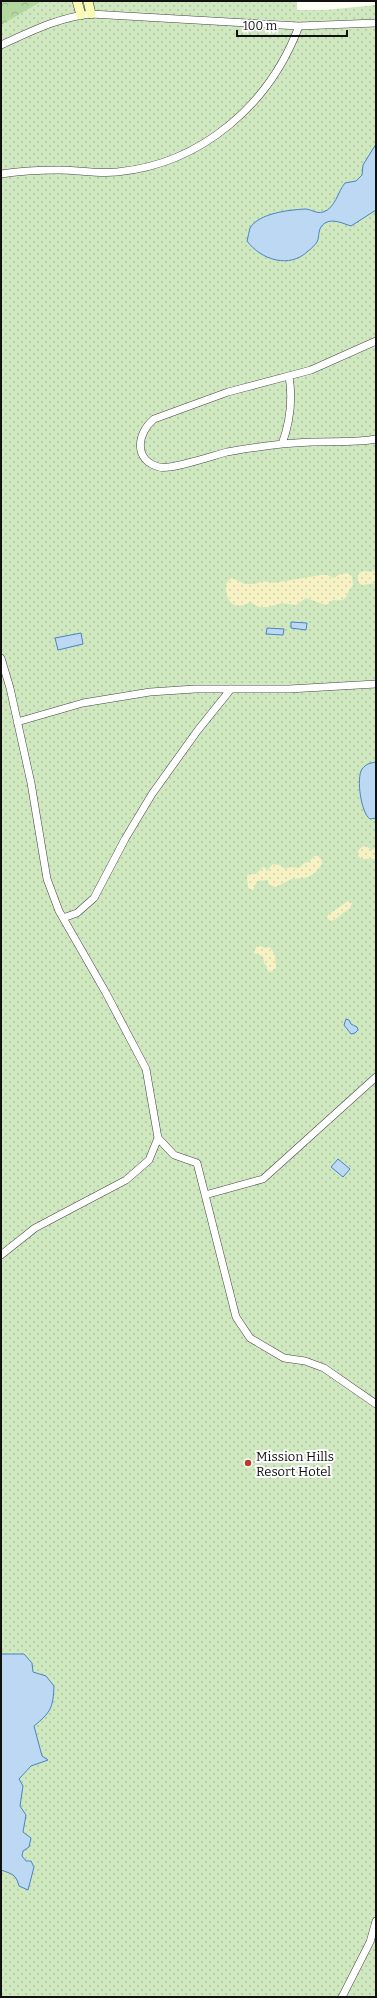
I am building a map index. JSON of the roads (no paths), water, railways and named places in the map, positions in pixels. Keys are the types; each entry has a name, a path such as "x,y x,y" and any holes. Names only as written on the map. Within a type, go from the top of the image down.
{"street":[{"path":"77,1 80,15"},
{"path":"88,1 91,14"},
{"path":"1,45 41,26 80,15 91,14 299,26 376,23"},
{"path":"1,174 40,170 115,172 148,166 194,148 235,120 258,97 283,61 299,26"},
{"path":"376,341 326,364 289,376 222,394 154,419 143,430 140,445 143,454 149,462 158,467 168,468 219,454 282,444 376,439"},
{"path":"282,444 288,425 291,406 289,376"},
{"path":"1,658 31,782 47,880 63,918 106,993 146,1069 158,1138 149,1160 126,1180 35,1228 1,1255"},
{"path":"17,722 83,703 127,695 180,689 231,690 321,688 376,684"},
{"path":"63,918 77,913 94,898 125,839 152,794 198,730 231,690"},
{"path":"205,1195 262,1179 376,1077"},
{"path":"158,1138 174,1155 198,1163 236,1317 250,1338 284,1358 304,1361 324,1368 376,1404"},
{"path":"342,1997 370,1942 376,1921"}],"water":[{"path":"376,144 376,210 351,226 335,221 325,223 321,227 317,242 301,257 293,260 284,261 268,257 253,248 247,241 250,228 254,223 267,216 283,211 298,209 323,212 331,207 345,183 356,181 362,175 363,165"},
{"path":"291,622 307,623 306,630 291,628"},
{"path":"267,628 284,629 283,635 266,634"},
{"path":"81,633 83,644 58,650 55,638"},
{"path":"376,762 376,818 370,819 364,810 362,803 359,780 362,769 368,764"},
{"path":"346,1019 357,1027 358,1030 355,1033 351,1034 344,1025"},
{"path":"338,1159 350,1169 343,1177 331,1167"},
{"path":"1,1654 24,1654 32,1663 33,1672 46,1676 54,1686 52,1705 48,1713 34,1726 42,1756 48,1760 31,1766 19,1779 23,1786 20,1806 26,1815 23,1832 31,1838 29,1847 23,1851 22,1856 26,1861 31,1861 34,1867 28,1890 19,1886 13,1875 1,1870"}],"place":[{"name":"Mission Hills Resort Hotel","path":"248,1463"}]}
